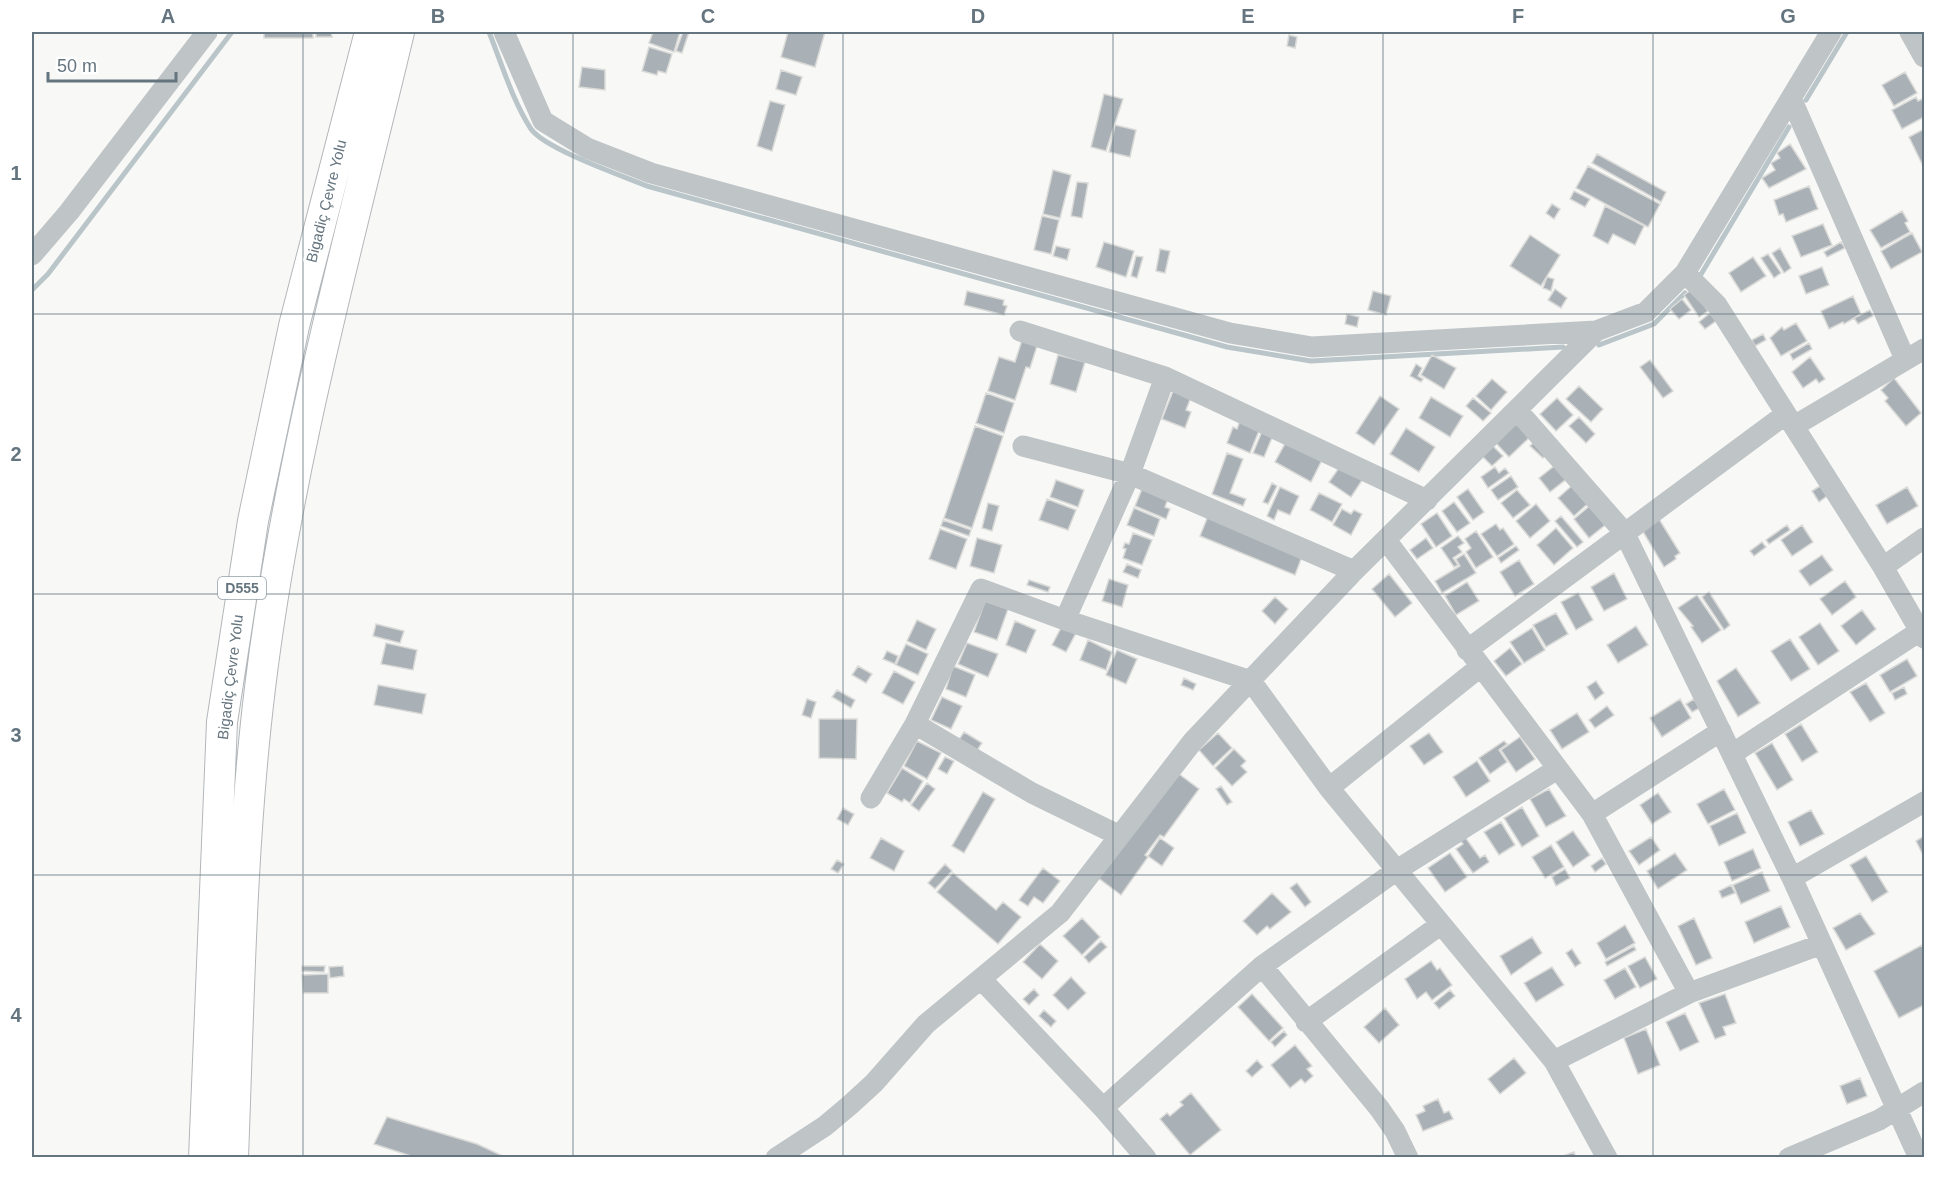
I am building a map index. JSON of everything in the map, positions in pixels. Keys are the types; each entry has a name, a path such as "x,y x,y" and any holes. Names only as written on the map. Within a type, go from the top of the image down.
{"highway":[{"name":"Bigadiç Çevre Yolu","path":"204,1158 222,722 252,521 289,349 370,32"},
{"name":"Bigadiç Çevre Yolu","path":"233,1158 246,825 260,687 304,425 399,32"}],"street":[{"path":"32,255 69,212 207,32"},
{"path":"504,32 543,121 587,148 651,172 1230,333 1312,347 1596,331 1646,312 1685,273 1831,32"},
{"path":"1910,32 1924,57"},
{"path":"1791,98 1905,359"},
{"path":"1685,273 1718,305 1883,567 1922,634 1732,754"},
{"path":"1020,331 1165,377 1426,500"},
{"path":"776,1158 825,1126 850,1105 874,1083 926,1024 982,980 1060,913 1118,835 1193,741 1354,571 1596,331"},
{"path":"1329,788 1473,658 1624,532 1790,420 1924,349"},
{"path":"1065,620 1130,474 1165,377"},
{"path":"1517,410 1624,532 1792,878 1919,1158"},
{"path":"1023,446 1130,474 1354,571"},
{"path":"1883,567 1924,538"},
{"path":"1386,540 1592,814 1689,993"},
{"path":"871,798 915,724 981,589 1065,620 1251,681 1329,788 1554,1061 1607,1158"},
{"path":"915,724 1032,793 1118,835"},
{"path":"1592,814 1721,731"},
{"path":"1103,1108 1262,966 1397,870 1557,769"},
{"path":"1792,878 1924,802"},
{"path":"1306,1022 1440,925"},
{"path":"1554,1061 1689,993 1822,944"},
{"path":"1262,966 1379,1108 1395,1131 1408,1158"},
{"path":"982,980 1103,1108 1146,1158"},
{"path":"1790,1158 1897,1111 1924,1092"}],"building":[{"path":"264,32 313,32 313,38 264,38"},
{"path":"316,32 331,32 332,37 316,37"},
{"path":"653,32 680,32 674,52 649,43"},
{"path":"683,32 689,32 682,53 676,51"},
{"path":"788,32 825,32 815,67 781,57"},
{"path":"1289,35 1297,37 1295,48 1287,46"},
{"path":"649,47 672,54 666,73 658,71 657,75 642,71"},
{"path":"582,67 605,70 605,90 579,87"},
{"path":"781,70 802,77 796,95 776,89"},
{"path":"1905,72 1917,93 1894,106 1882,85"},
{"path":"1104,94 1123,99 1106,151 1091,147"},
{"path":"1916,97 1918,101 1922,99 1924,104 1924,117 1902,129 1892,110"},
{"path":"770,101 785,105 772,151 757,146"},
{"path":"1115,125 1136,130 1130,157 1109,152"},
{"path":"1924,129 1924,168 1909,137"},
{"path":"1790,144 1806,169 1769,188 1762,178 1775,170 1771,163 1780,158 1777,153"},
{"path":"1597,154 1666,192 1661,202 1592,163"},
{"path":"1588,166 1660,204 1648,227 1576,188"},
{"path":"1053,170 1071,175 1060,218 1043,214"},
{"path":"1077,182 1088,183 1082,218 1071,216"},
{"path":"1809,186 1818,209 1786,222 1783,214 1779,215 1774,200"},
{"path":"1574,191 1590,199 1585,207 1570,199"},
{"path":"1552,204 1560,209 1554,219 1546,213"},
{"path":"1605,206 1644,226 1635,245 1613,234 1608,244 1593,236"},
{"path":"1902,211 1908,221 1905,223 1910,232 1881,248 1870,230"},
{"path":"1042,216 1059,220 1051,254 1034,250"},
{"path":"1823,224 1832,245 1801,257 1792,236"},
{"path":"1912,233 1922,252 1891,269 1881,251"},
{"path":"1530,235 1560,255 1541,286 1510,266"},
{"path":"1104,242 1134,251 1126,277 1096,267"},
{"path":"1841,242 1845,248 1827,257 1824,252"},
{"path":"1056,246 1070,249 1067,260 1053,256"},
{"path":"1780,248 1791,268 1784,273 1772,253"},
{"path":"1160,249 1170,251 1165,273 1156,271"},
{"path":"1768,254 1781,273 1774,278 1761,258"},
{"path":"1136,256 1143,257 1137,278 1131,276"},
{"path":"1753,257 1766,276 1741,292 1729,273"},
{"path":"1822,267 1829,285 1806,294 1799,276"},
{"path":"1547,277 1554,279 1551,291 1543,288"},
{"path":"1555,289 1567,298 1561,308 1548,300"},
{"path":"1693,289 1708,311 1699,317 1684,295"},
{"path":"967,291 1004,300 1003,305 1007,306 1004,315 964,305"},
{"path":"1373,291 1391,296 1386,315 1368,310"},
{"path":"1853,296 1861,314 1844,324 1843,322 1829,329 1821,311"},
{"path":"1682,299 1691,310 1679,319 1670,309"},
{"path":"1870,310 1873,316 1858,324 1854,318"},
{"path":"1710,313 1716,321 1705,329 1699,322"},
{"path":"1347,314 1359,317 1357,327 1345,324"},
{"path":"1796,323 1807,341 1781,356 1770,338 1782,327 1784,330"},
{"path":"1763,334 1766,340 1755,346 1752,340"},
{"path":"1022,340 1037,346 1030,368 1026,367 1015,400 988,391 999,357 1015,362"},
{"path":"1809,343 1812,349 1793,360 1790,354"},
{"path":"1058,355 1085,362 1076,392 1050,384"},
{"path":"1432,355 1456,368 1444,389 1421,375"},
{"path":"1810,357 1825,379 1819,383 1816,379 1803,388 1792,372"},
{"path":"1650,360 1673,391 1663,398 1640,367"},
{"path":"1416,364 1422,368 1418,376 1423,379 1421,382 1410,376"},
{"path":"1894,378 1921,413 1906,426 1885,401 1888,398 1881,390"},
{"path":"1492,379 1507,392 1491,410 1476,396"},
{"path":"1175,386 1193,392 1186,410 1191,412 1185,428 1162,419"},
{"path":"1579,386 1603,409 1591,422 1566,399"},
{"path":"986,393 1014,403 1004,433 976,423"},
{"path":"1380,396 1399,409 1374,445 1356,433"},
{"path":"1431,397 1463,416 1450,437 1419,418"},
{"path":"1473,398 1491,413 1483,421 1466,406"},
{"path":"1557,398 1573,415 1556,431 1540,414"},
{"path":"1579,417 1595,434 1586,443 1569,426"},
{"path":"1241,418 1261,426 1250,453 1227,443 1233,427 1237,429"},
{"path":"1516,420 1531,436 1509,457 1494,441"},
{"path":"975,426 1003,436 972,528 944,518"},
{"path":"1406,428 1435,447 1419,472 1390,454"},
{"path":"1263,429 1274,433 1264,457 1253,453"},
{"path":"1287,440 1322,460 1311,482 1275,462"},
{"path":"1536,440 1549,452 1543,458 1530,446"},
{"path":"1491,444 1503,456 1492,466 1480,454"},
{"path":"1227,453 1243,459 1230,493 1246,499 1243,506 1212,494"},
{"path":"1558,463 1569,477 1550,492 1539,478"},
{"path":"1341,465 1363,479 1351,497 1329,482"},
{"path":"1495,467 1499,473 1505,468 1509,473 1488,488 1481,477"},
{"path":"1511,476 1518,487 1498,500 1491,490"},
{"path":"1056,480 1084,490 1078,507 1050,497"},
{"path":"1576,482 1592,500 1574,516 1558,498"},
{"path":"1272,483 1277,486 1268,504 1263,502"},
{"path":"1820,486 1827,496 1819,502 1812,491"},
{"path":"1280,487 1299,496 1290,515 1278,510 1274,520 1267,516"},
{"path":"1907,487 1918,506 1887,524 1876,505"},
{"path":"1142,489 1168,499 1165,507 1170,509 1166,519 1135,506"},
{"path":"1468,489 1484,512 1473,520 1457,497"},
{"path":"1517,490 1530,505 1513,518 1501,503"},
{"path":"1319,493 1342,504 1332,522 1310,510"},
{"path":"1047,499 1076,510 1068,530 1039,520"},
{"path":"1454,502 1470,523 1457,532 1442,511"},
{"path":"988,503 999,506 992,531 982,528"},
{"path":"1593,503 1609,522 1589,538 1574,519"},
{"path":"1536,504 1550,521 1530,538 1516,521"},
{"path":"1134,508 1160,519 1154,536 1127,525"},
{"path":"1342,509 1351,514 1354,510 1362,514 1351,535 1333,525"},
{"path":"1437,513 1452,536 1436,547 1421,524"},
{"path":"1208,516 1303,554 1295,575 1200,536"},
{"path":"1561,516 1583,542 1577,547 1555,521"},
{"path":"1659,519 1680,553 1675,556 1676,559 1664,567 1642,530"},
{"path":"943,520 971,530 969,536 941,526"},
{"path":"1496,524 1500,530 1503,528 1514,544 1497,556 1481,534"},
{"path":"1787,525 1790,530 1769,544 1766,540"},
{"path":"1802,525 1813,542 1792,556 1781,540"},
{"path":"1556,528 1573,548 1554,565 1537,545"},
{"path":"940,529 967,539 956,569 929,559"},
{"path":"1476,531 1493,557 1476,568 1466,552 1471,548 1465,539"},
{"path":"1133,533 1152,540 1142,565 1123,558 1125,543 1129,544"},
{"path":"1458,536 1464,543 1458,547 1462,552 1453,558 1458,565 1454,567 1441,548"},
{"path":"977,538 1002,545 994,573 970,566"},
{"path":"1426,538 1433,548 1417,559 1410,550"},
{"path":"1762,542 1766,547 1754,556 1750,551"},
{"path":"1516,546 1519,550 1501,563 1498,558"},
{"path":"1464,554 1476,573 1442,593 1435,581 1460,566 1456,559"},
{"path":"1822,555 1833,570 1810,586 1799,571"},
{"path":"1519,560 1534,584 1515,596 1500,572"},
{"path":"1127,564 1141,570 1138,578 1123,572"},
{"path":"1614,573 1627,599 1604,611 1591,587"},
{"path":"1389,574 1412,603 1395,617 1372,589"},
{"path":"1109,579 1128,585 1122,607 1102,601"},
{"path":"1029,580 1050,587 1048,592 1027,585"},
{"path":"1845,581 1856,597 1832,615 1820,599"},
{"path":"1467,582 1479,601 1456,615 1445,596"},
{"path":"1709,592 1730,625 1724,630 1702,597"},
{"path":"1578,593 1593,620 1576,630 1561,602"},
{"path":"1697,595 1721,630 1702,643 1691,627 1693,626 1678,608"},
{"path":"1275,597 1288,609 1275,624 1262,611"},
{"path":"985,601 1008,609 997,640 974,632"},
{"path":"1862,610 1876,629 1856,645 1841,626"},
{"path":"1556,613 1568,634 1546,647 1533,625"},
{"path":"917,620 936,629 926,650 907,641"},
{"path":"1015,621 1036,630 1026,653 1006,645"},
{"path":"1820,623 1839,651 1818,665 1799,637"},
{"path":"376,624 404,631 400,643 373,636"},
{"path":"1062,626 1076,633 1066,652 1052,645"},
{"path":"1636,626 1648,645 1618,663 1607,645"},
{"path":"1532,628 1545,650 1524,663 1510,642"},
{"path":"1790,639 1810,669 1791,681 1771,651"},
{"path":"1088,640 1112,652 1106,670 1080,660"},
{"path":"386,643 417,650 413,670 381,664"},
{"path":"967,643 998,654 988,677 958,664"},
{"path":"906,644 928,654 918,675 896,665"},
{"path":"1510,648 1522,664 1506,676 1494,661"},
{"path":"1117,650 1137,659 1126,684 1106,675"},
{"path":"887,651 898,656 895,664 883,659"},
{"path":"1907,659 1917,676 1890,692 1880,675"},
{"path":"858,666 872,674 866,683 852,675"},
{"path":"953,666 975,675 966,697 946,689"},
{"path":"1736,668 1760,703 1738,717 1717,681"},
{"path":"894,671 915,682 903,704 882,693"},
{"path":"1184,678 1196,684 1193,690 1181,685"},
{"path":"1596,681 1604,693 1595,700 1587,687"},
{"path":"1866,683 1885,713 1870,722 1850,692"},
{"path":"378,685 426,694 422,714 374,705"},
{"path":"1904,687 1907,694 1895,700 1892,693"},
{"path":"837,690 855,700 851,708 832,697"},
{"path":"942,697 962,706 951,729 931,720"},
{"path":"807,699 816,702 811,718 802,715"},
{"path":"1680,699 1691,718 1662,737 1650,718"},
{"path":"1694,699 1700,708 1692,712 1686,704"},
{"path":"1607,706 1614,715 1595,728 1589,720"},
{"path":"1577,713 1589,732 1562,749 1550,730"},
{"path":"819,719 857,719 856,759 819,758"},
{"path":"1801,724 1818,752 1802,762 1785,734"},
{"path":"964,732 982,743 976,752 958,741"},
{"path":"1218,733 1232,748 1213,766 1199,750"},
{"path":"1429,733 1443,752 1424,765 1410,746"},
{"path":"1520,737 1535,759 1516,772 1501,750"},
{"path":"917,741 941,753 927,779 904,766"},
{"path":"1504,741 1507,744 1499,750 1507,762 1490,774 1479,758"},
{"path":"1772,743 1793,780 1777,790 1755,753"},
{"path":"1234,749 1246,761 1241,766 1247,772 1232,786 1215,768"},
{"path":"945,757 954,761 947,774 938,769"},
{"path":"1477,761 1490,781 1466,797 1453,777"},
{"path":"902,768 923,781 910,803 904,799 902,802 887,793"},
{"path":"1175,771 1199,789 1164,837 1160,835 1145,855 1148,857 1121,895 1097,877"},
{"path":"927,783 935,789 919,811 911,805"},
{"path":"1221,786 1232,802 1227,805 1216,789"},
{"path":"1549,789 1566,816 1546,827 1530,799"},
{"path":"1724,789 1735,810 1708,824 1697,804"},
{"path":"983,792 995,799 964,853 952,846"},
{"path":"1658,793 1671,812 1652,824 1640,805"},
{"path":"1522,807 1539,836 1522,847 1504,818"},
{"path":"843,808 854,814 848,825 837,819"},
{"path":"1811,810 1824,834 1800,846 1788,822"},
{"path":"1737,813 1746,833 1719,846 1710,826"},
{"path":"1501,822 1515,845 1499,855 1484,832"},
{"path":"1573,831 1590,855 1573,867 1556,842"},
{"path":"1924,836 1924,857 1916,841"},
{"path":"1465,837 1480,858 1485,855 1489,862 1473,873 1456,849 1463,844 1460,840"},
{"path":"1651,837 1660,850 1639,865 1629,851"},
{"path":"881,838 904,851 894,871 870,858"},
{"path":"1160,838 1174,848 1162,866 1148,856"},
{"path":"1551,845 1564,867 1545,878 1532,857"},
{"path":"1753,849 1761,868 1732,881 1724,862"},
{"path":"1450,853 1467,877 1445,892 1428,868"},
{"path":"1675,853 1687,870 1658,889 1647,871"},
{"path":"1866,856 1888,892 1872,902 1850,865"},
{"path":"1602,858 1606,864 1595,872 1591,866"},
{"path":"837,860 844,864 838,873 831,869"},
{"path":"945,864 952,871 935,889 928,883"},
{"path":"1043,868 1060,881 1043,903 1034,897 1028,906 1019,900"},
{"path":"1565,869 1570,878 1556,886 1552,877"},
{"path":"1762,872 1770,891 1741,904 1733,885"},
{"path":"953,873 996,910 1003,902 1021,917 998,944 937,892"},
{"path":"1297,883 1311,902 1305,907 1290,888"},
{"path":"1731,885 1735,893 1722,898 1719,891"},
{"path":"1272,893 1291,912 1270,929 1267,926 1257,935 1243,921"},
{"path":"1781,906 1790,927 1754,943 1745,922"},
{"path":"1860,913 1875,934 1846,950 1833,928"},
{"path":"1082,918 1100,937 1082,955 1063,936"},
{"path":"1694,918 1712,958 1696,965 1678,926"},
{"path":"1625,925 1635,943 1606,959 1597,943"},
{"path":"1532,937 1542,953 1511,975 1500,956"},
{"path":"1101,941 1107,947 1089,963 1084,957"},
{"path":"1040,944 1058,961 1042,979 1023,962"},
{"path":"1922,945 1924,950 1924,1005 1899,1018 1874,971"},
{"path":"1634,946 1636,950 1607,966 1605,962"},
{"path":"1572,949 1581,963 1575,967 1566,953"},
{"path":"1645,957 1657,979 1640,988 1628,966"},
{"path":"1431,961 1437,970 1440,968 1452,985 1432,1000 1426,992 1417,999 1405,979"},
{"path":"302,966 325,966 324,972 302,971"},
{"path":"343,966 344,976 330,978 329,967"},
{"path":"1552,967 1564,985 1536,1002 1524,983"},
{"path":"1625,968 1636,987 1615,999 1604,980"},
{"path":"328,974 328,993 303,993 302,975"},
{"path":"1071,977 1086,993 1068,1010 1053,995"},
{"path":"1034,989 1039,995 1029,1005 1023,999"},
{"path":"1450,990 1455,996 1439,1009 1434,1003"},
{"path":"1252,994 1283,1028 1269,1041 1238,1007"},
{"path":"1725,994 1736,1023 1723,1027 1726,1035 1715,1039 1699,1003"},
{"path":"1385,1008 1399,1025 1379,1043 1364,1027"},
{"path":"1044,1010 1056,1021 1051,1027 1039,1016"},
{"path":"1685,1013 1699,1042 1680,1051 1666,1022"},
{"path":"1646,1029 1660,1065 1638,1074 1624,1038"},
{"path":"1284,1031 1287,1035 1275,1047 1271,1042"},
{"path":"1295,1045 1312,1066 1307,1069 1313,1076 1305,1083 1301,1079 1290,1088 1271,1065"},
{"path":"1514,1058 1526,1073 1500,1094 1488,1079"},
{"path":"1257,1060 1263,1067 1252,1077 1246,1071"},
{"path":"1860,1078 1867,1096 1847,1104 1840,1086"},
{"path":"1191,1093 1221,1130 1190,1155 1160,1119 1167,1113 1170,1116 1183,1105 1180,1102"},
{"path":"1438,1099 1444,1113 1449,1111 1453,1119 1423,1131 1416,1115 1425,1111 1423,1106"},
{"path":"387,1117 477,1144 507,1158 417,1158 374,1144"},
{"path":"1574,1152 1576,1158 1557,1158"}],"waterway":[{"path":"32,290 48,274 232,32"},
{"path":"489,32 513,94 531,129 539,137 603,169 647,186 1227,347 1311,361 1563,347"},
{"path":"1806,100 1847,32"},
{"path":"1697,281 1789,127"},
{"path":"1599,345 1654,324 1685,293"}]}
